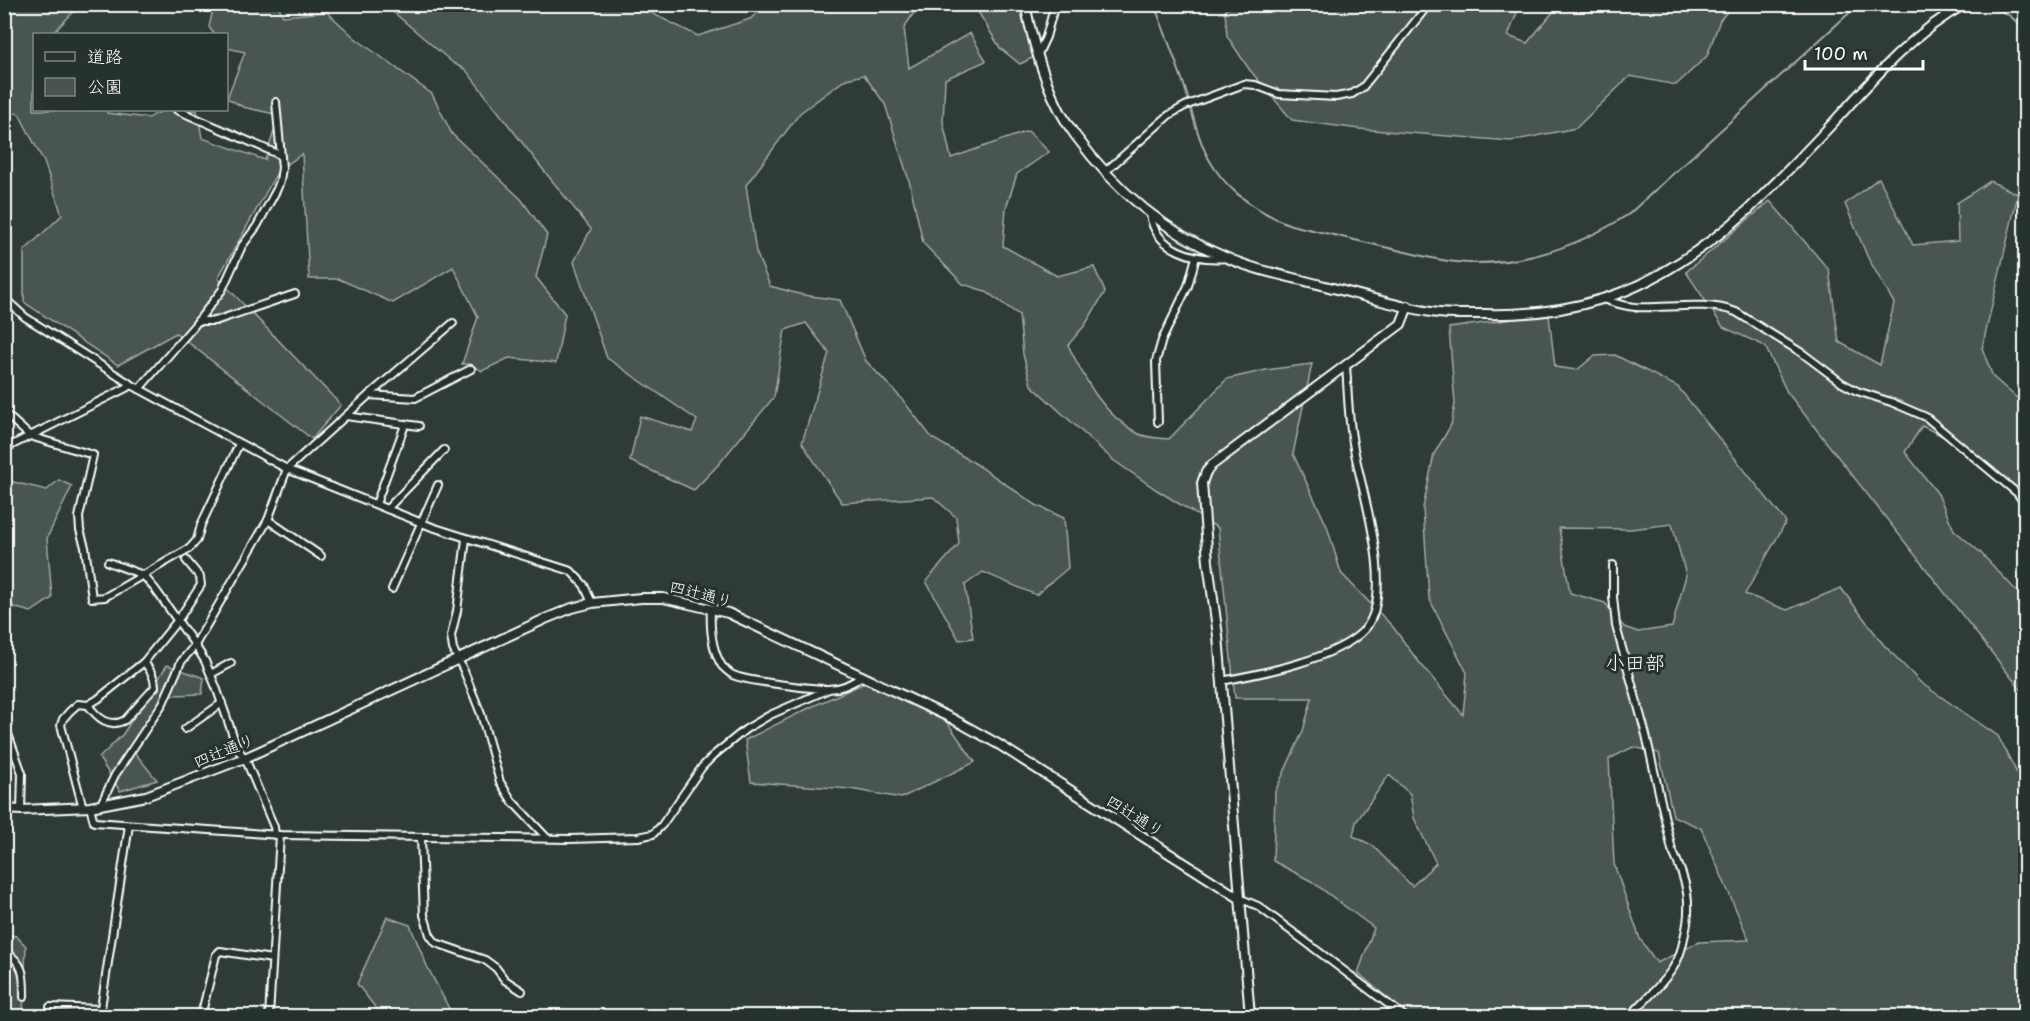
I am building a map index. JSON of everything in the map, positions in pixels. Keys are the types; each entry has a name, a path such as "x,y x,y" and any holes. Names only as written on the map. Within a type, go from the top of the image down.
{"street":[{"path":"1025,4 1038,54 1053,95 1075,135 1126,193 1150,214 1195,244 1227,258 1337,289 1432,312 1508,315 1539,313 1603,299 1640,284 1676,264 1731,225 1777,181 1864,87 1902,51 1928,28 1965,4"},
{"path":"1038,54 1046,38 1055,4"},
{"path":"1106,171 1169,115 1185,106 1244,84 1279,94 1336,97 1352,94 1363,87 1429,4"},
{"path":"140,389 222,290 242,246 264,214 280,181 276,102"},
{"path":"179,111 280,155"},
{"path":"1150,214 1152,225 1178,252 1209,260 1227,258"},
{"path":"1158,422 1156,361 1162,340 1188,286 1196,257"},
{"path":"198,321 215,321 295,294"},
{"path":"4,298 25,317 140,389 287,470 466,538 571,571 584,585 592,603"},
{"path":"1603,299 1633,307 1705,306 1736,312 1802,353 1842,383 1926,417 2017,493 2025,505"},
{"path":"1250,1017 1218,636 1208,562 1202,483 1206,472 1212,465 1401,324 1407,306"},
{"path":"100,806 115,775 163,703 181,662 195,645 268,520 287,470 453,323"},
{"path":"1221,681 1312,659 1342,647 1363,631 1372,619 1377,604 1375,547 1371,519 1353,445 1346,366"},
{"path":"369,395 415,398 471,369"},
{"path":"4,449 132,384"},
{"path":"346,416 419,426"},
{"path":"9,417 30,436 93,455 79,517 80,530 86,548 92,598 105,597 190,548 197,540 201,525 239,444"},
{"path":"376,504 405,425"},
{"path":"387,509 444,450"},
{"path":"392,589 438,485"},
{"path":"268,520 321,556"},
{"path":"466,538 457,611 451,636 453,649 481,714 500,782 512,801 547,838"},
{"path":"186,560 200,576 201,585 178,620 144,662 98,699 88,705 78,704 63,719 61,725 86,807 94,822 278,835 421,838 638,837 652,834 672,814 689,785 714,755 746,729 770,715 829,689 852,684 862,676"},
{"path":"108,562 143,575 206,661 238,750 245,758 278,835 269,1017"},
{"path":"1613,565 1616,626 1649,746 1672,850 1681,867 1689,894 1689,919 1680,955 1673,969 1630,1017"},
{"name":"四辻通り","path":"4,809 100,806 146,796 245,758 572,608 592,603 663,598 728,613 953,719 998,744 1239,898"},
{"path":"711,608 710,627 717,654 723,666 732,674 756,680 829,689"},
{"path":"88,705 98,718 110,723 125,720 155,687 152,673 144,662"},
{"path":"211,674 231,663"},
{"path":"185,729 222,704"},
{"path":"4,723 22,773 21,810"},
{"path":"50,1006 101,1013 129,825"},
{"path":"421,838 424,915 430,935 436,943 484,960 496,968 505,980 522,991"},
{"path":"1239,898 1266,911 1404,1017"},
{"path":"4,951 15,958 24,973 24,997"},
{"path":"201,1017 216,955 220,951 272,959"}],"green space":[{"path":"1232,4 1520,5 1508,36 1527,43 1559,5 1733,5 1720,20 1707,56 1676,85 1630,76 1576,128 1511,141 1359,129 1292,120 1249,69 1227,36 1225,11"},
{"path":"5,5 80,5 53,33 33,33 33,111 107,111 107,113 149,118 166,111 197,111 202,138 265,160 279,115 243,107 228,99 245,52 228,48 228,33 213,33 209,27 214,5 278,5 283,16 327,12 355,38 432,94 452,134 521,199 547,235 536,277 565,314 556,363 509,358 482,371 470,364 462,364 478,317 453,267 393,303 339,279 309,279 302,154 278,171 218,278 341,405 312,439 176,333 118,365 24,302 24,251 62,215 44,162 19,114 5,111"},
{"path":"385,5 643,5 647,11 698,36 750,19 767,5 919,5 904,28 909,68 970,33 986,61 945,79 943,122 951,158 1028,131 1049,152 1017,174 1006,208 1003,246 1057,276 1094,267 1105,292 1085,325 1068,345 1096,395 1114,416 1140,435 1169,439 1227,379 1266,370 1312,364 1293,454 1327,526 1341,573 1393,627 1463,715 1467,673 1429,598 1423,508 1434,454 1451,425 1455,404 1449,328 1549,316 1555,367 1577,370 1594,356 1615,355 1678,387 1786,522 1745,594 1787,610 1841,588 1883,644 1921,683 1998,736 2025,789 2025,1016 1481,1016 1479,1014 1475,1016 1409,1016 1358,973 1374,928 1311,881 1273,861 1275,792 1303,731 1312,698 1235,698 1218,528 1113,460 1031,385 1023,354 1019,315 985,291 963,284 923,243 910,184 885,104 864,75 846,79 800,113 746,185 756,252 770,286 803,295 840,300 866,361 902,399 932,438 976,464 1036,505 1064,518 1068,568 1036,595 983,572 965,585 973,638 959,640 926,581 959,544 956,517 933,497 842,503 802,443 829,353 806,323 785,330 774,397 718,465 694,490 630,461 640,416 692,432 697,420 607,358 574,262 591,229 466,70 453,63","holes":["1672,524 1686,575 1672,627 1638,632 1624,627 1605,603 1570,593 1559,528 1631,529","1633,747 1659,753 1673,816 1701,828 1749,940 1699,942 1657,963 1640,939 1614,864 1609,759","1389,775 1410,794 1414,818 1436,863 1412,886 1372,845 1353,836 1356,822"]},
{"path":"974,5 1020,5 1034,57 1020,64 1000,48"},
{"path":"1879,178 1913,245 1958,241 1957,203 1990,181 2018,194 1982,348 1993,377 2025,405 2025,493 1971,450 1922,426 1905,452 1938,494 1954,530 1980,552 2025,600 2025,695 1787,392 1765,346 1723,327 1686,272 1770,201 1829,270 1839,342 1880,365 1894,303 1868,258 1845,204"},
{"path":"5,480 47,490 59,480 72,486 47,538 52,598 31,612 13,607 5,589"},
{"path":"167,665 204,678 202,694 173,695 154,711 130,747 157,780 120,791 99,758 123,734"},
{"path":"869,681 942,715 975,762 901,798 850,789 751,782 745,740"},
{"path":"387,917 410,925 427,966 453,1016 382,1016 357,984"},
{"path":"5,934 16,936 26,946 23,1016 5,1016"}],"waterway":[{"path":"1154,4 1183,82 1202,144 1217,171 1238,194 1263,212 1291,225 1431,258 1470,263 1512,260 1553,251 1592,235 1629,214 1859,4"},
{"path":"1989,4 2010,16 2026,30"}],"district":[{"name":"小田部","path":"1635,663"}]}
